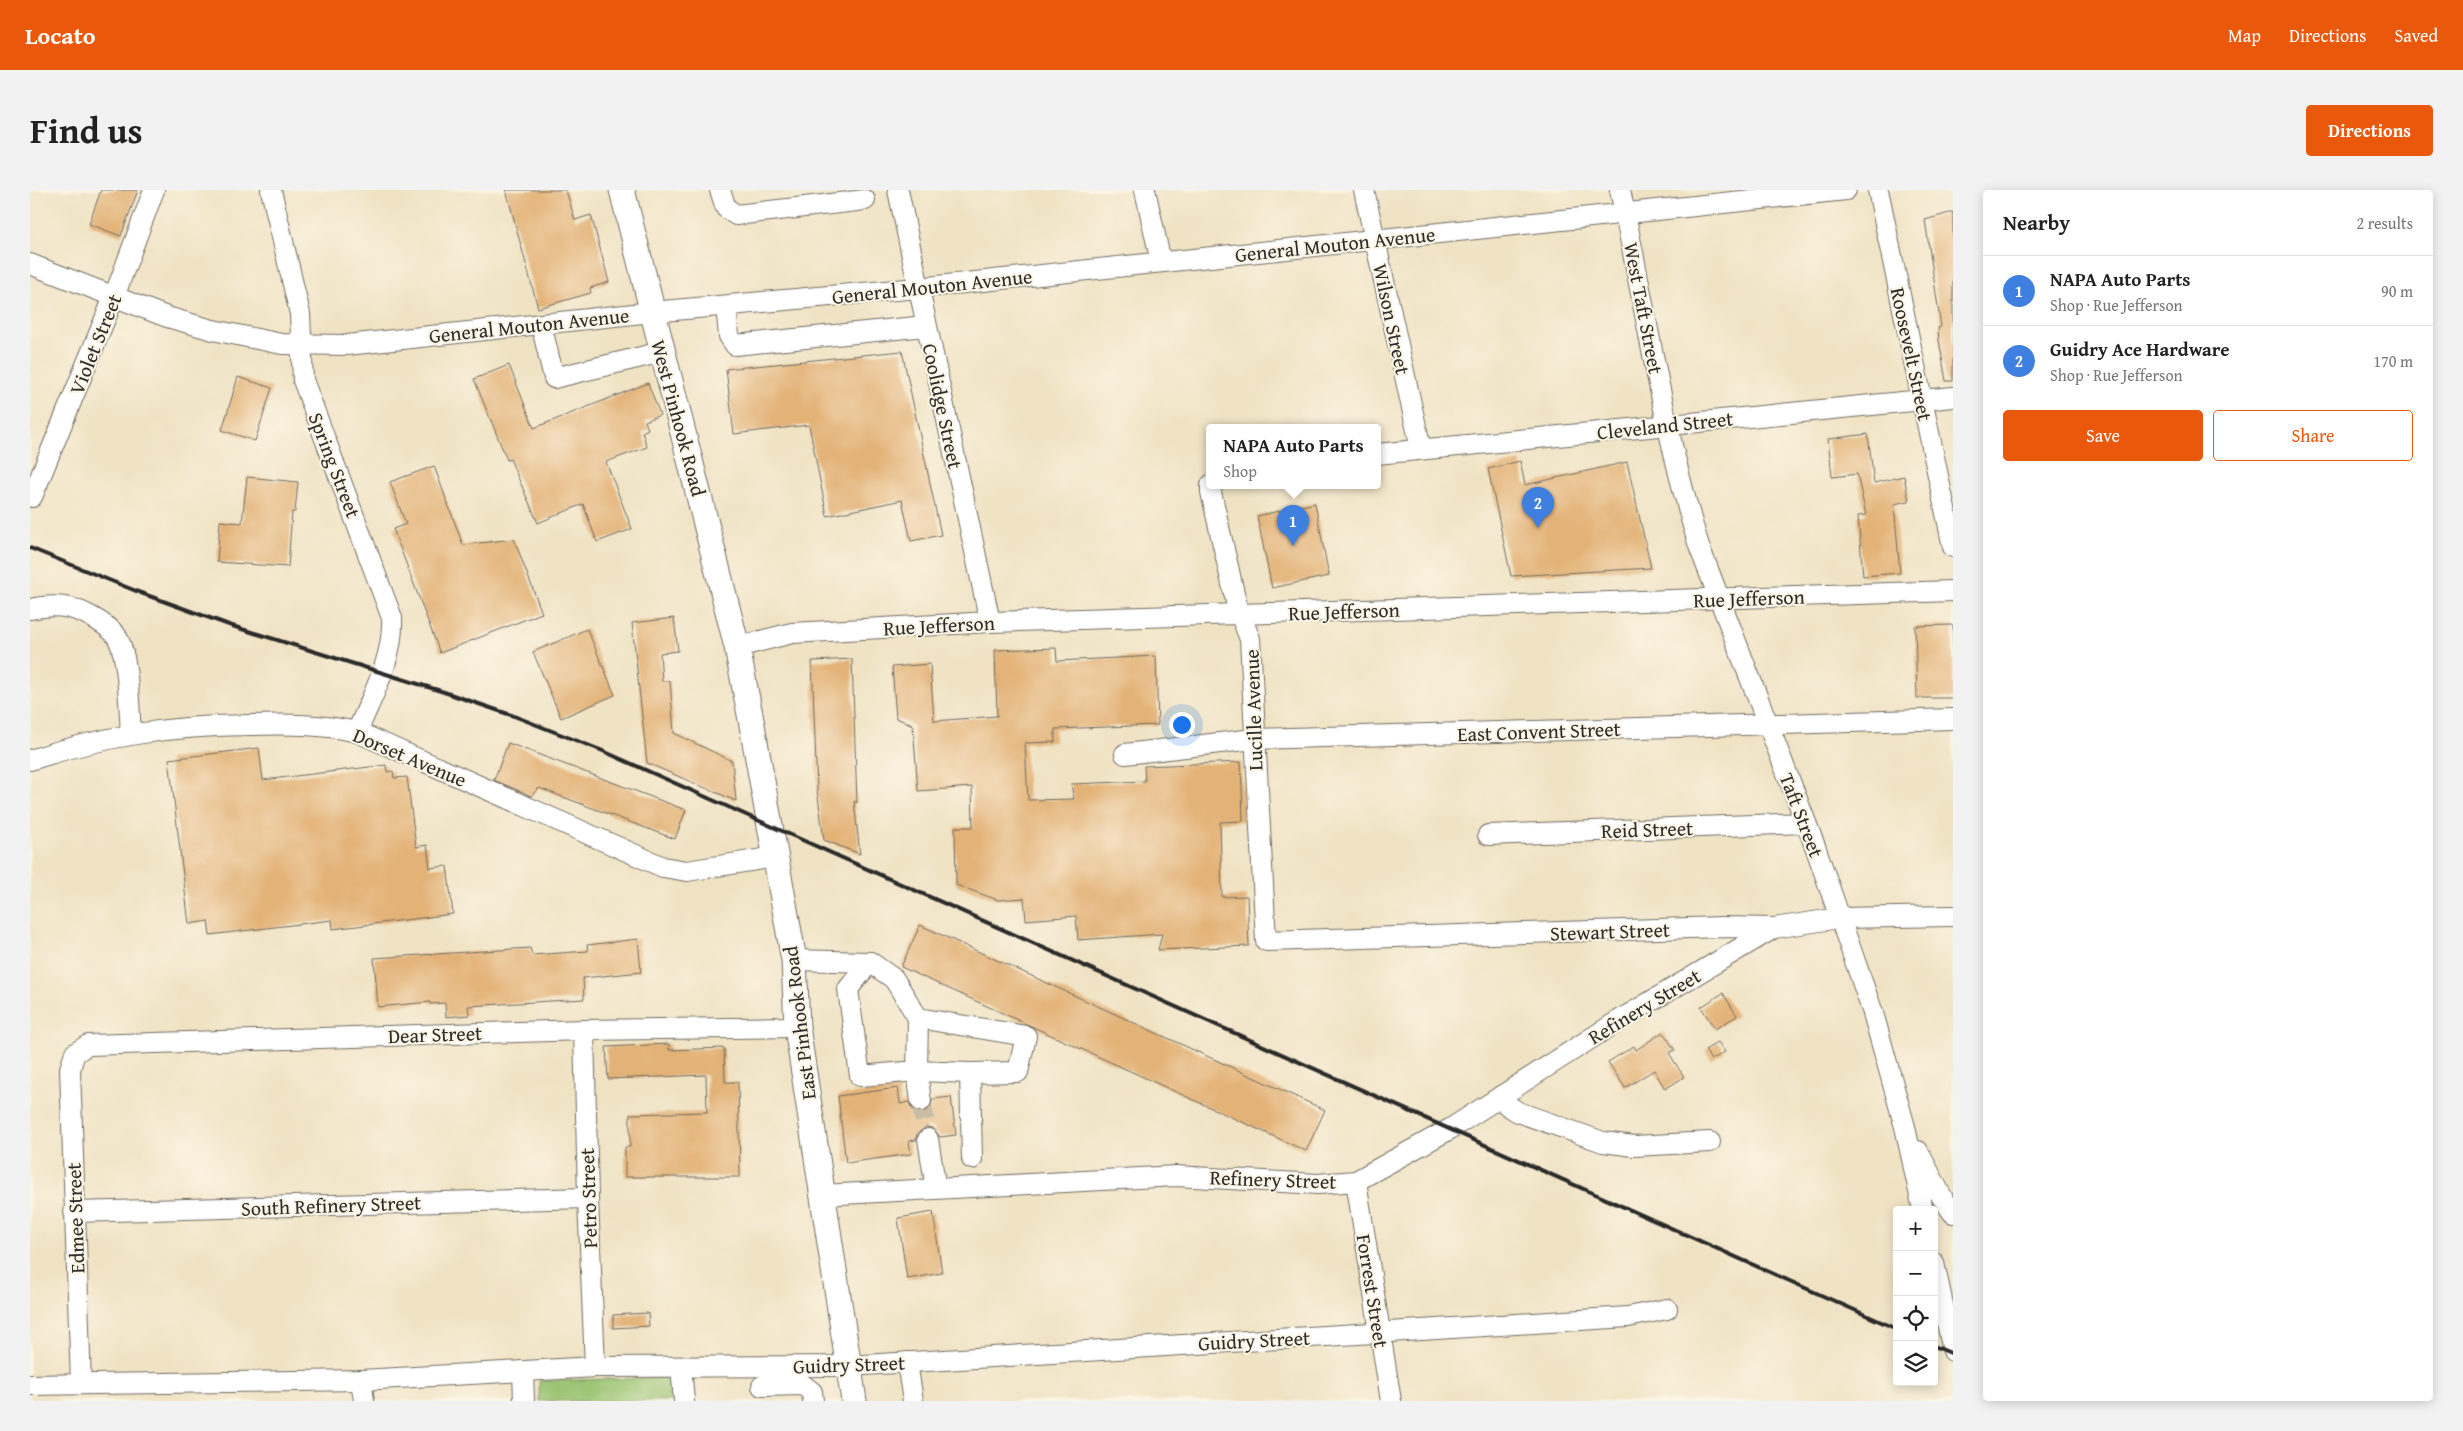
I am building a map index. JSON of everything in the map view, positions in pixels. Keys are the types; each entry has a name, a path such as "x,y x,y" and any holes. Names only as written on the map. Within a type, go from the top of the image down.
{"main road":[{"name":"West Pinhook Road","path":"622,190 737,647"},
{"name":"East Pinhook Road","path":"737,647 794,960 797,1027 854,1401"}],"street":[{"name":"Violet Street","path":"32,496 114,297 154,190"},
{"name":"Spring Street","path":"271,190 300,314 303,380 392,618 392,635 389,651 357,732"},
{"path":"720,190 726,208 736,215 865,200"},
{"name":"Coolidge Street","path":"898,190 990,622"},
{"path":"1145,190 1161,262"},
{"name":"Wilson Street","path":"1364,190 1421,449"},
{"name":"West Taft Street","path":"1620,190 1668,425"},
{"name":"General Mouton Avenue","path":"30,264 167,317 213,330 301,346 347,345 652,312 918,288 1375,241 1846,190"},
{"name":"Roosevelt Street","path":"1878,190 1953,546"},
{"path":"726,306 729,336 735,345 926,326"},
{"path":"541,324 554,378 662,352"},
{"name":"Cleveland Street","path":"1381,454 1953,397"},
{"name":"Taft Street","path":"1668,425 1692,523 1806,823 1873,1013 1905,1127 1922,1206"},
{"name":"Lucille Avenue","path":"1211,489 1240,613 1250,639 1266,941"},
{"name":"Rue Jefferson","path":"737,647 792,633 990,622 1721,600 1953,591"},
{"path":"30,609 46,605 64,606 80,611 102,623 115,634 124,652 131,733"},
{"name":"East Convent Street","path":"1125,754 1254,739 1953,719"},
{"name":"Dorset Avenue","path":"30,760 104,738 131,733 202,726 300,724 330,726 357,732 663,867 687,870 775,857"},
{"name":"Reid Street","path":"1488,834 1806,823"},
{"name":"Stewart Street","path":"1266,941 1774,928 1839,918 1953,916"},
{"name":"Refinery Street","path":"822,1194 1176,1176 1318,1184 1356,1181 1450,1129 1618,1021 1774,928"},
{"path":"794,960 870,962 894,979 918,1018 917,1071 921,1101"},
{"path":"870,962 848,989 860,1076 917,1071 1018,1072 1026,1036 918,1018"},
{"name":"Dear Street","path":"75,1053 88,1045 584,1030 797,1027"},
{"name":"Petro Street","path":"584,1030 595,1367"},
{"name":"Edmee Street","path":"75,1053 70,1069 81,1384"},
{"path":"970,1073 972,1160"},
{"path":"1500,1096 1507,1105 1518,1112 1603,1142 1634,1146 1710,1142"},
{"path":"1905,1127 1942,1197 1953,1213"},
{"path":"928,1139 936,1189"},
{"name":"Forrest Street","path":"1356,1181 1391,1401"},
{"name":"South Refinery Street","path":"74,1212 588,1198"},
{"path":"1938,1282 1953,1351"},
{"name":"Guidry Street","path":"30,1385 361,1380 595,1367 681,1367 763,1384 848,1366 1628,1317 1667,1309"},
{"path":"907,1362 913,1401"},
{"path":"681,1367 684,1401"},
{"path":"523,1371 524,1401"},
{"path":"361,1380 364,1401"},
{"path":"763,1384 802,1385 812,1392 813,1401"}],"green space":[{"path":"675,1377 677,1401 539,1401 539,1381"}],"building":[{"path":"101,190 138,190 121,236 89,224"},
{"path":"506,190 566,190 575,220 591,215 609,282 590,288 591,293 538,308"},
{"path":"1953,212 1953,381 1946,381 1939,340 1938,328 1941,327 1925,220"},
{"path":"902,351 941,535 911,541 902,500 827,516 809,425 734,434 726,369"},
{"path":"509,365 534,428 648,383 660,415 645,421 648,429 642,432 647,447 606,462 632,529 597,542 583,504 538,523 510,459 507,460 474,379"},
{"path":"238,377 272,388 255,441 222,430"},
{"path":"1868,434 1874,483 1904,476 1909,501 1894,504 1900,573 1863,576 1858,516 1866,515 1857,474 1832,477 1828,439"},
{"path":"1520,461 1525,485 1627,462 1651,568 1511,576 1488,469"},
{"path":"434,466 463,545 514,539 542,613 440,653 393,529 406,524 390,482"},
{"path":"247,477 298,482 295,512 292,512 288,567 217,562 220,521 242,523"},
{"path":"1315,503 1329,576 1272,588 1257,516"},
{"path":"674,618 678,651 660,653 662,681 670,681 674,733 732,761 736,801 647,763 632,623"},
{"path":"1953,625 1953,698 1917,698 1915,626"},
{"path":"587,629 615,695 561,718 533,652"},
{"path":"1056,648 1057,661 1156,656 1158,725 1055,729 1055,742 1025,743 1028,800 1074,799 1071,784 1145,781 1144,766 1241,762 1243,821 1220,822 1222,897 1247,896 1249,946 1158,950 1162,934 1078,940 1076,916 1026,920 1024,898 998,900 956,885 955,827 973,827 972,787 918,791 913,725 896,718 892,667 930,664 934,721 997,716 995,650"},
{"path":"852,659 857,803 854,801 860,854 824,840 817,790 812,661"},
{"path":"508,743 686,810 675,839 539,788 531,796 494,780"},
{"path":"259,748 263,780 386,765 387,772 393,771 394,778 407,777 416,847 427,845 430,868 447,866 453,914 333,929 332,920 210,935 208,921 189,924 169,759"},
{"path":"920,925 1325,1110 1306,1151 901,967"},
{"path":"638,939 641,972 583,978 584,999 468,1006 469,1015 446,1017 445,1003 430,1004 430,1002 378,1007 374,958 530,948 532,955 588,951 587,945"},
{"path":"1723,993 1737,1016 1715,1029 1701,1007"},
{"path":"1663,1032 1675,1050 1669,1053 1684,1077 1665,1089 1654,1070 1625,1088 1608,1062 1634,1046 1636,1050"},
{"path":"1718,1042 1725,1052 1711,1060 1705,1050"},
{"path":"669,1044 669,1050 724,1048 725,1082 738,1082 740,1177 625,1177 625,1147 630,1147 630,1114 707,1112 706,1075 608,1079 606,1047"},
{"path":"898,1088 900,1104 909,1102 912,1109 917,1112 929,1110 933,1099 951,1097 956,1135 940,1137 933,1128 926,1127 917,1134 916,1140 909,1141 911,1154 846,1163 838,1096"},
{"path":"933,1212 942,1273 907,1279 898,1218"},
{"path":"648,1313 649,1326 613,1328 613,1315"}],"tunnel":[{"path":"921,1101 928,1139"}],"railway":[{"path":"30,548 141,593 229,625 444,692 514,716 603,751 1893,1327"},
{"path":"1938,1348 1953,1354"}],"place":[{"name":"Guidry Ace Hardware","path":"1538,528"},
{"name":"NAPA Auto Parts","path":"1293,546"}]}
